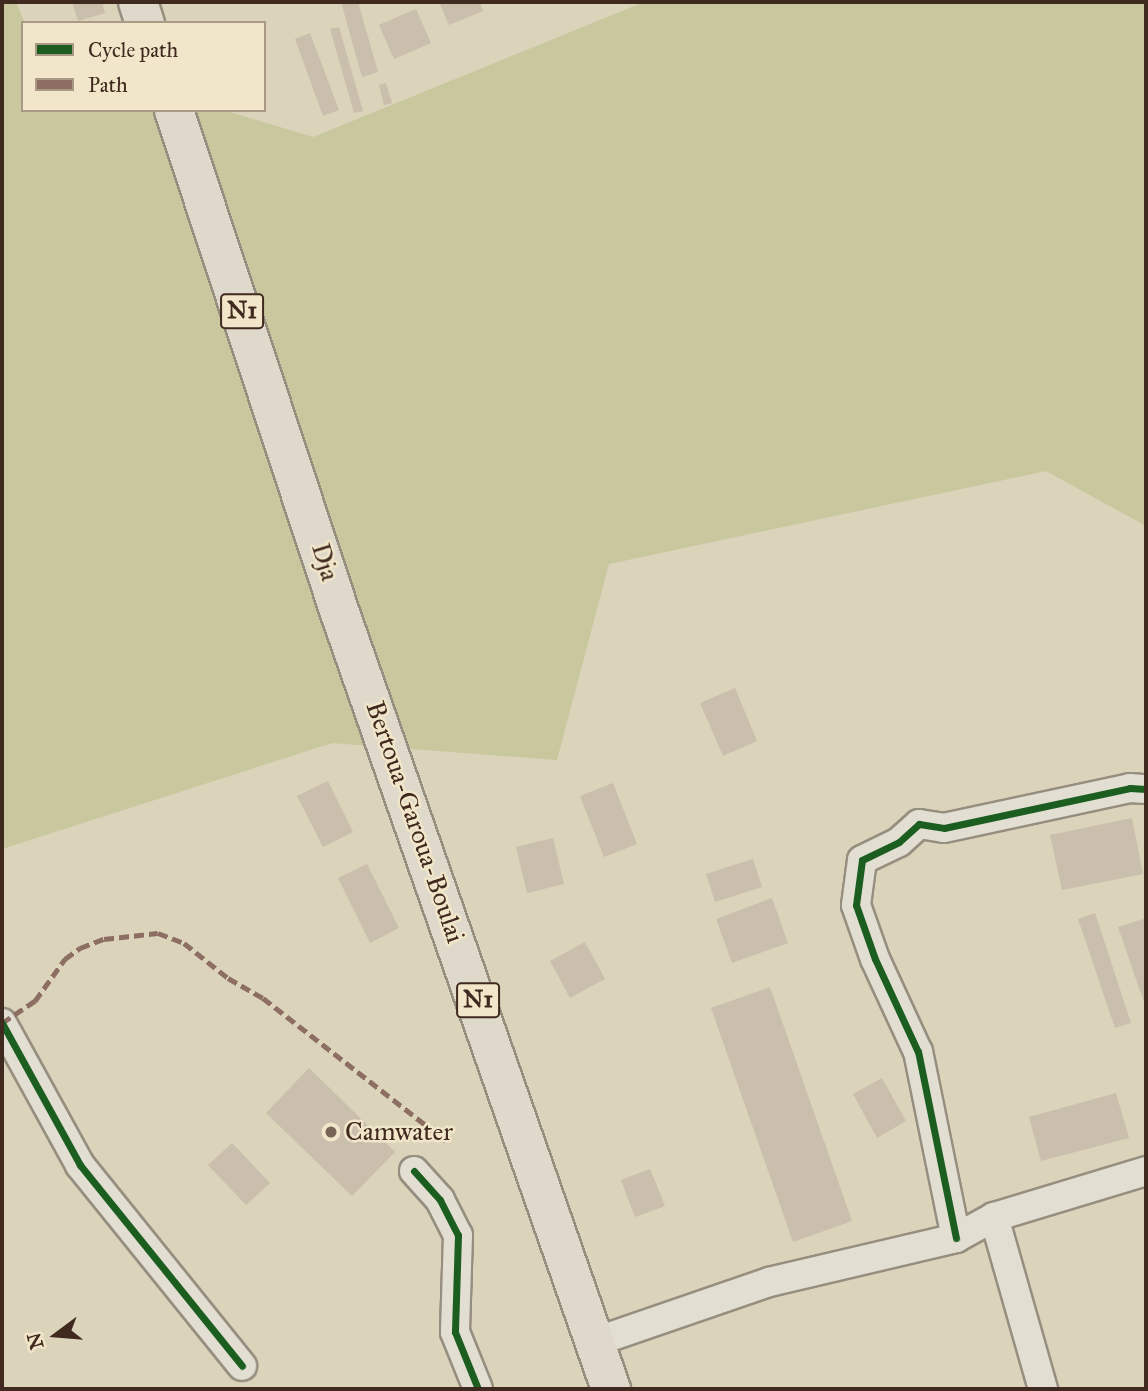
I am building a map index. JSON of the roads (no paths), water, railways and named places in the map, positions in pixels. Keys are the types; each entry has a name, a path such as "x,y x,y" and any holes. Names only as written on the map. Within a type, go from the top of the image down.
{"highway":[{"path":"138,2 144,21"},
{"name":"Dja","path":"175,112 309,511 340,613"},
{"name":"Bertoua-Garoua-Boulai","path":"340,613 506,1079 611,1389"}],"street":[{"path":"956,1238 918,1052 875,959 856,905 862,860 899,842 919,824 944,828 1130,788 1146,789"},
{"path":"2,1023 80,1165 242,1366"},
{"path":"414,1171 440,1200 458,1234 455,1332 478,1389"},
{"path":"594,1342 768,1282 956,1238 994,1217 1146,1171"},
{"path":"994,1217 1043,1389"}],"place":[{"name":"Camwater","path":"331,1132"}]}
